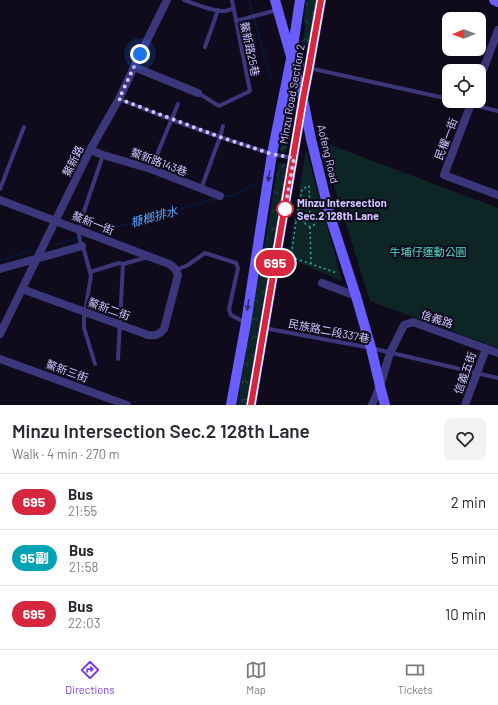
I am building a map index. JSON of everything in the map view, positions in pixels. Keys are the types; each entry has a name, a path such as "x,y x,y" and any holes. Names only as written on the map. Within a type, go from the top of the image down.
{"street":[{"name":"鰲新路","path":"0,334 90,150 119,99 167,0"},
{"name":"Aofeng Road","path":"275,0 303,99 330,216 356,296 385,405"},
{"name":"Minzu Road Section 2","path":"231,405 246,323 272,154 291,59 300,0"},
{"name":"Minzu Road Section 2","path":"251,405 321,0"},
{"path":"494,0 498,2"},
{"path":"485,64 498,30"},
{"path":"134,67 198,93"},
{"name":"民權一街","path":"469,108 444,175 498,195"},
{"name":"鰲新路143巷","path":"90,150 151,170 220,196"},
{"name":"鰲新一街","path":"0,200 169,264 174,266 176,270"},
{"path":"0,269 37,259 81,243"},
{"name":"鰲新二街","path":"22,289 154,336 161,333 164,329 178,275 176,270"},
{"path":"322,283 356,296"},
{"name":"信義路","path":"372,405 380,386 390,353 404,325 413,322 498,353"},
{"name":"信義五街","path":"465,405 486,349"},
{"name":"鰲新三街","path":"0,359 127,405"}],"lane":[{"path":"184,0 193,4 218,10 224,11 233,9"},
{"name":"鰲新路25巷","path":"198,93 219,106 250,91 232,0"},
{"path":"205,47 218,10"},
{"path":"236,21 278,10"},
{"path":"291,59 309,68 442,98"},
{"path":"119,99 220,137 272,154 294,158"},
{"path":"151,170 178,104"},
{"path":"486,107 498,111"},
{"path":"201,189 220,137 222,126"},
{"path":"0,189 24,127"},
{"path":"95,364 84,328 91,276 81,243 80,231 103,155"},
{"path":"176,270 188,265 205,253 236,263 238,268 228,309 231,315 246,323"},
{"path":"90,272 150,257"},
{"path":"118,359 123,264"},
{"name":"民族路二段337巷","path":"264,328 371,348 498,378"}],"path":[{"path":"310,216 309,186 302,189 291,256 337,273"},
{"path":"305,221 306,217 310,216"},
{"path":"310,216 314,216 316,220 315,225 310,227"},
{"path":"296,221 305,221"},
{"path":"305,221 306,225 310,227 311,264"}],"green space":[{"path":"306,0 317,0 308,45 303,43"},
{"path":"287,111 293,112 293,120 286,152 283,153 280,151 280,148"},
{"name":"牛埔仔運動公園","path":"320,141 498,208 498,348 370,301"},
{"path":"306,149 342,281 288,258"},
{"path":"280,163 284,163 287,167 246,405 237,405 278,165"}],"waterway":[{"name":"槺榔排水","path":"249,0 272,82"},
{"name":"槺榔排水","path":"222,197 237,194 254,185"},
{"name":"槺榔排水","path":"95,233 218,198"},
{"name":"槺榔排水","path":"54,245 85,236"},
{"name":"槺榔排水","path":"0,260 33,250"}],"bus line":[{"name":"695","path":"251,405 321,0"}],"place":[{"name":"Minzu Intersection Sec.2 128th Lane","path":"285,209"}],"route":[{"path":"140,54 119,99 220,137 272,154 294,158 285,209"}]}
